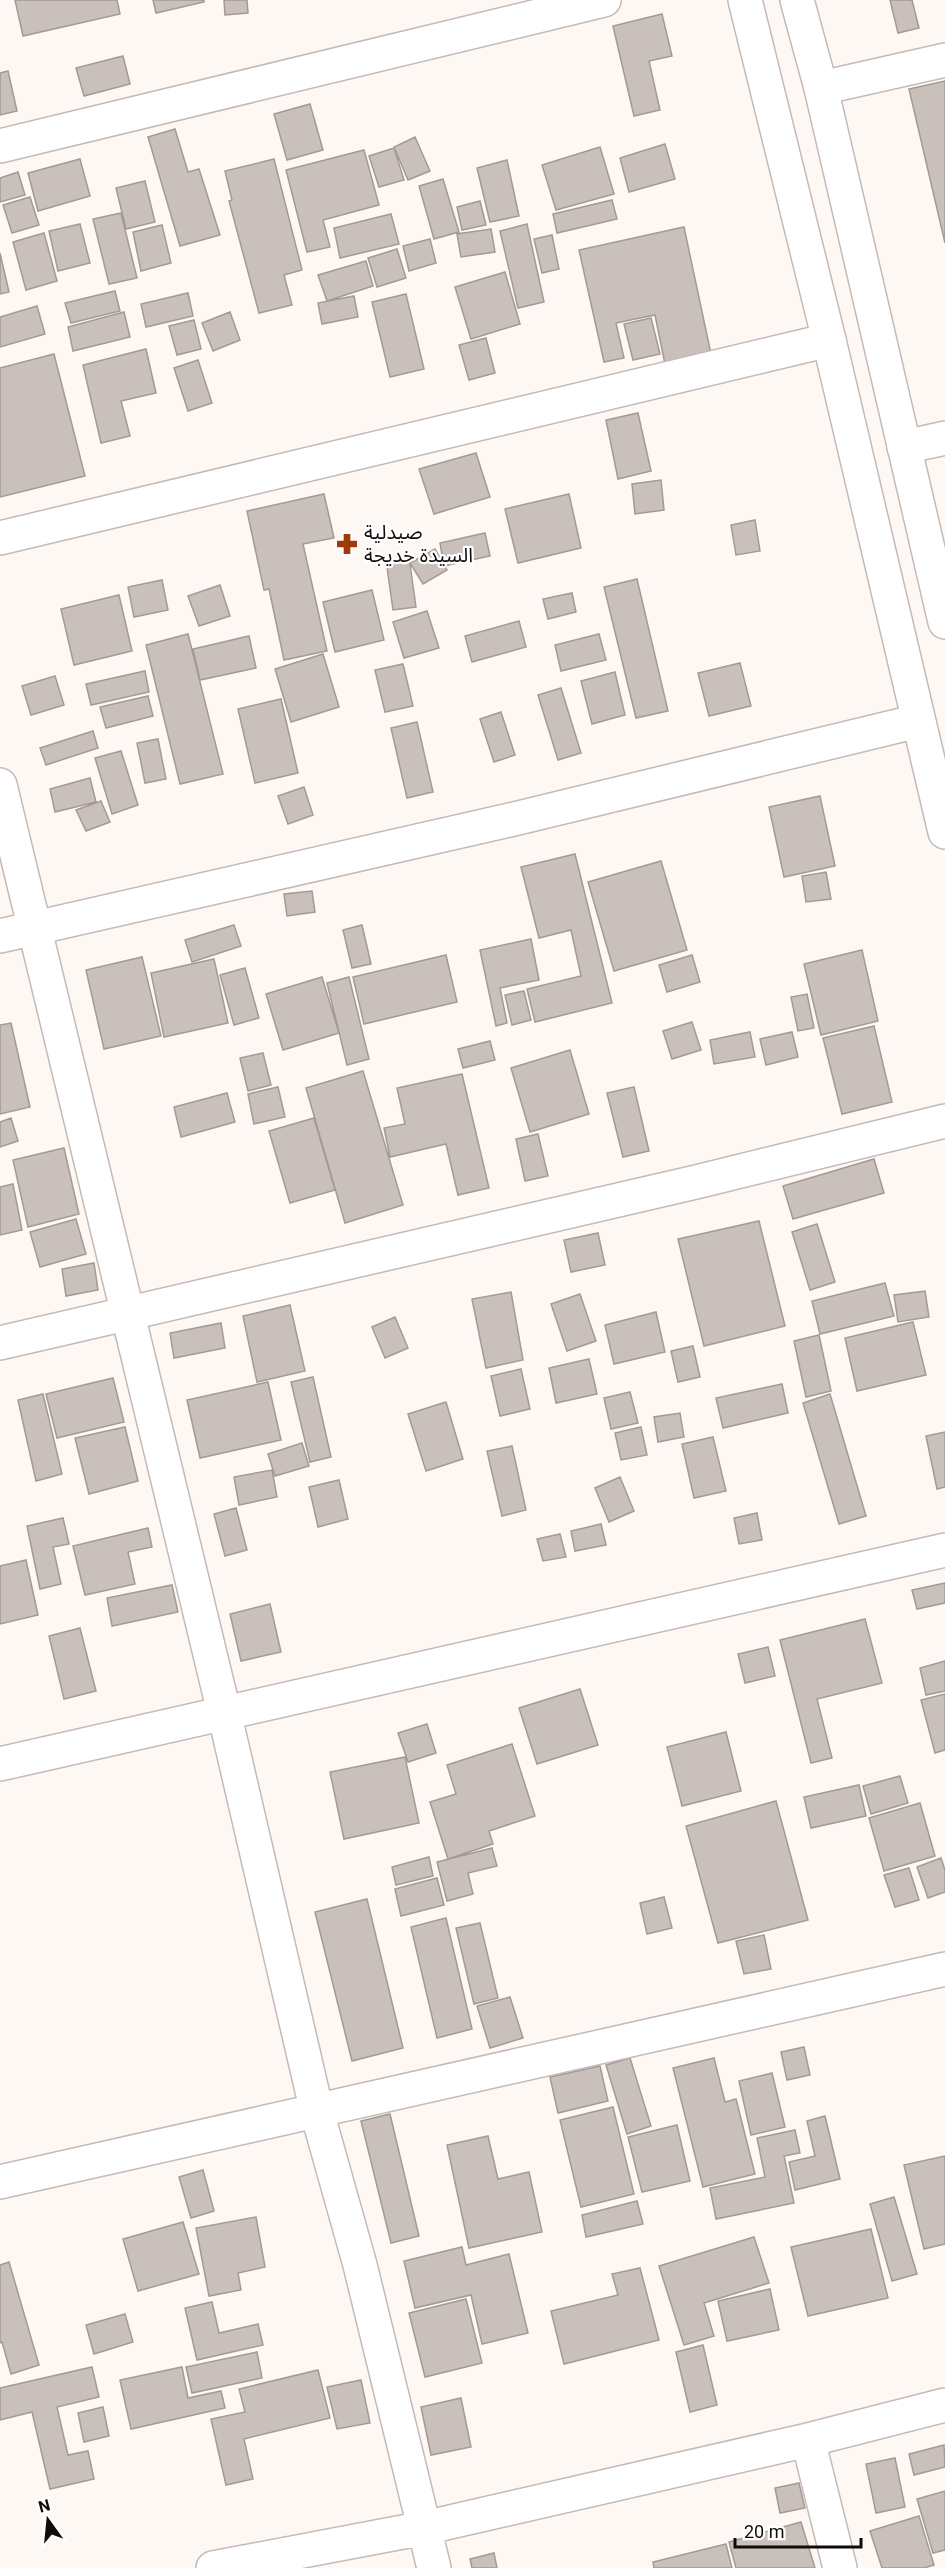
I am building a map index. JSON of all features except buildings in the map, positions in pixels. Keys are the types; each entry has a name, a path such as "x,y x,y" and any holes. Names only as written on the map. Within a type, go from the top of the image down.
{"street":[{"path":"0,146 604,0"},
{"path":"745,0 829,340 945,832"},
{"path":"797,0 821,88 945,622"},
{"path":"821,88 945,60"},
{"path":"0,538 829,340"},
{"path":"904,447 945,438"},
{"path":"0,936 514,819 918,721"},
{"path":"0,785 224,1712 317,2112 362,2276 434,2568"},
{"path":"0,1343 696,1182 945,1121"},
{"path":"0,1764 224,1712 778,1590 945,1550"},
{"path":"0,2182 945,1969"},
{"path":"213,2568 424,2528 808,2440 945,2405"},
{"path":"808,2440 840,2568"}],"place":[{"name":"صيدلية السيدة خديجة","path":"347,544"}]}
